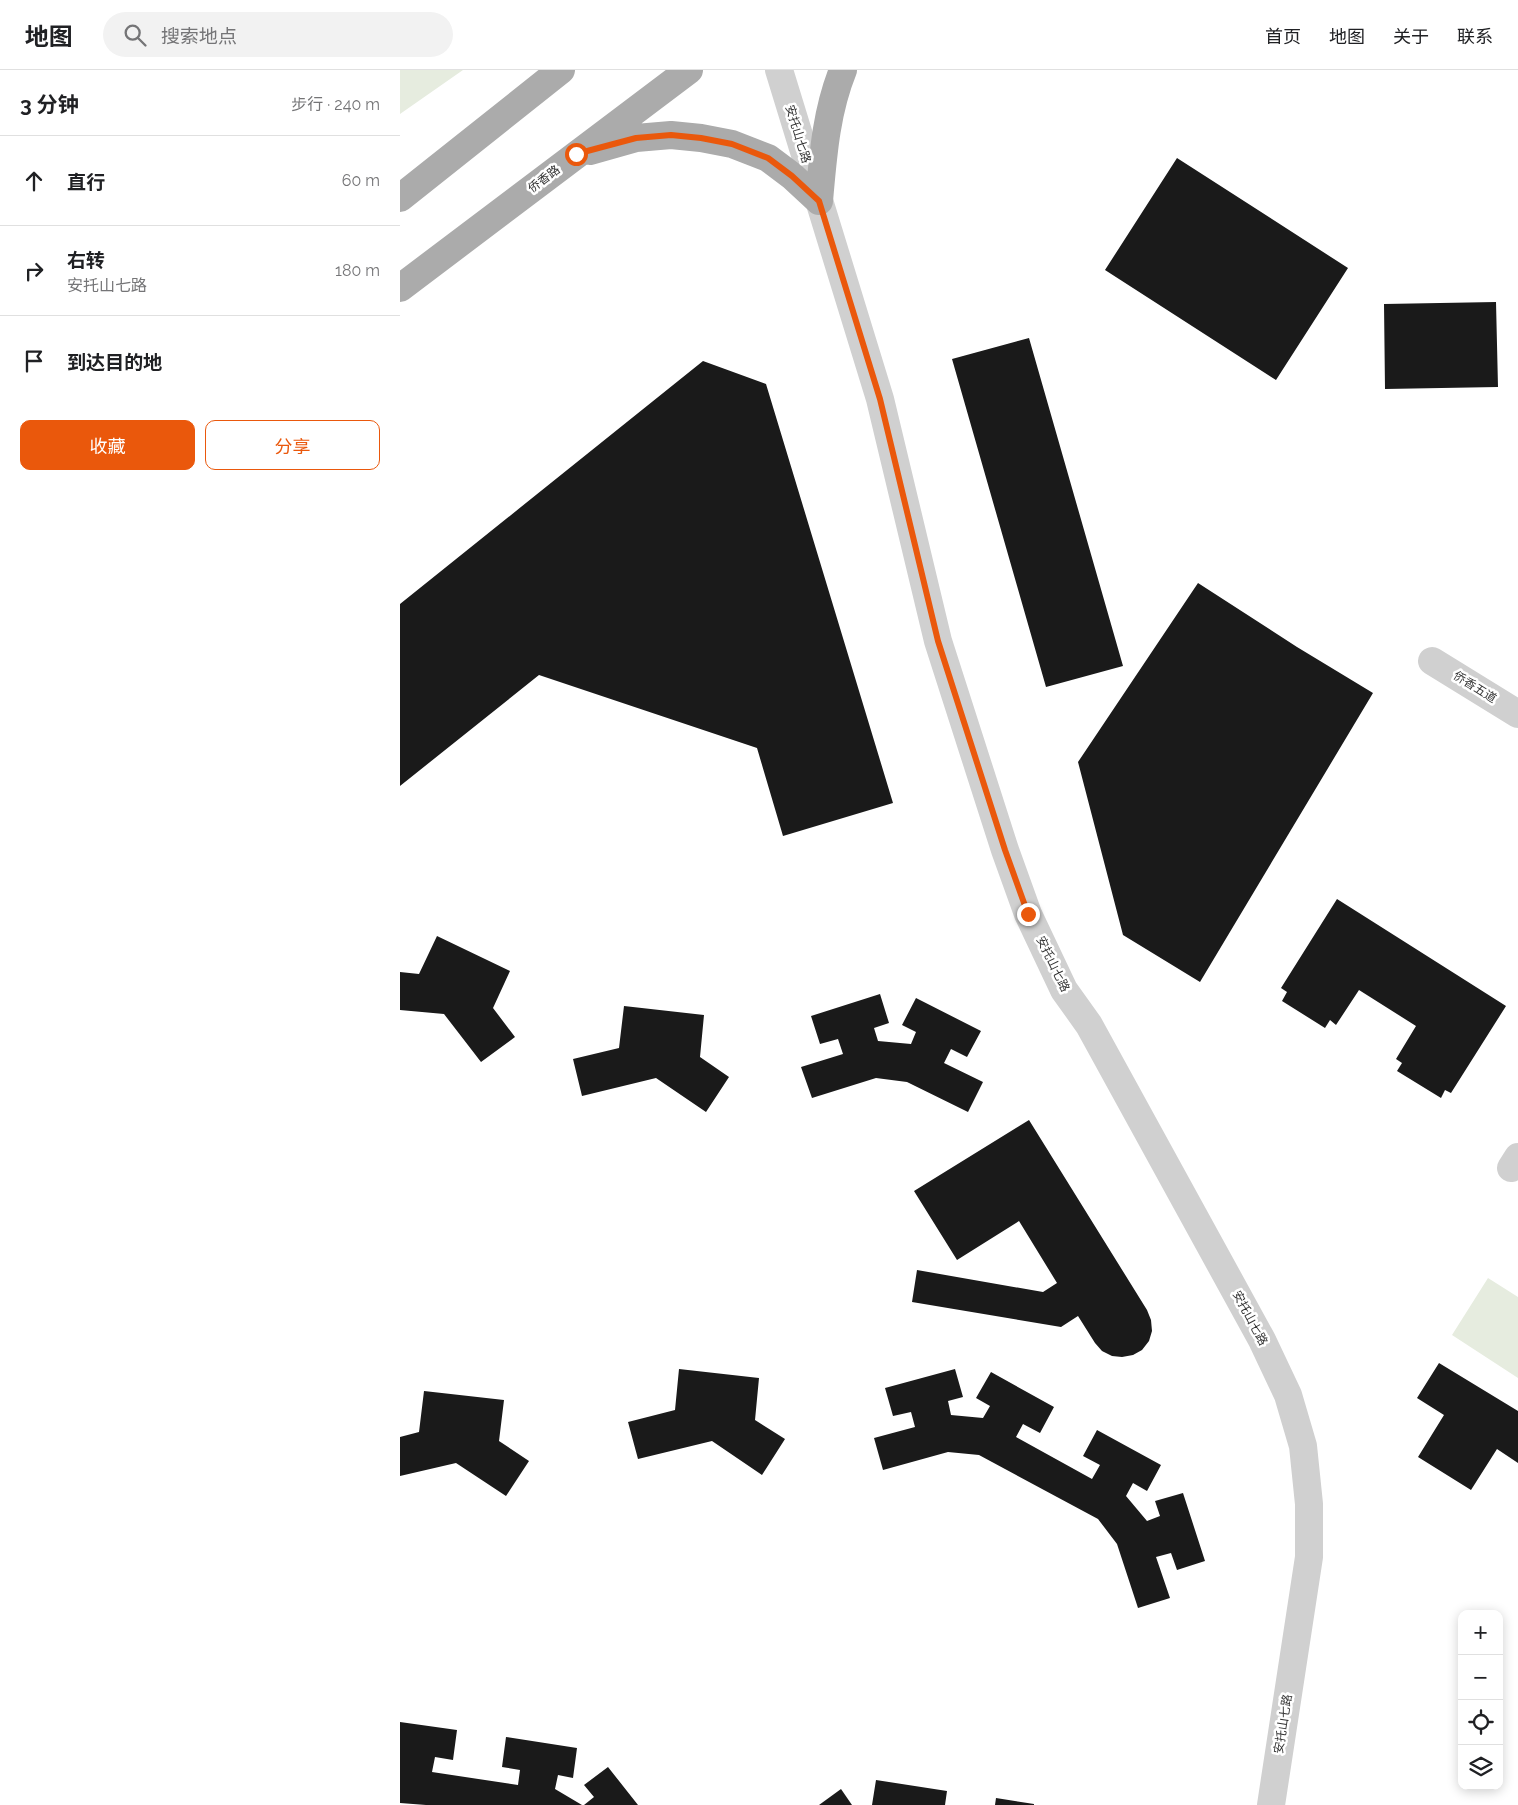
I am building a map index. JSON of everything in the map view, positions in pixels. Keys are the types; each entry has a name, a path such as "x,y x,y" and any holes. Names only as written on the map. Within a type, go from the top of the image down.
{"main road":[{"name":"侨香路","path":"400,288 689,70"},
{"path":"819,201 825,133 843,70"},
{"path":"400,198 554,74"},
{"path":"576,154 636,138 671,135 724,143 768,158 792,176 819,201"}],"street":[{"name":"安托山七路","path":"779,70 880,399 938,641 1005,850 1028,914 1064,990 1089,1025 1262,1340 1288,1395 1303,1446 1309,1504 1309,1557 1271,1805"},
{"name":"侨香五道","path":"1432,660 1518,714"}],"shaded area":[{"path":"400,70 463,70 400,114"},
{"path":"1488,1278 1518,1297 1518,1378 1452,1335"}],"building":[{"path":"1177,158 1348,268 1276,380 1105,270"},
{"path":"1496,302 1498,387 1385,389 1384,304"},
{"path":"1029,338 1123,666 1046,687 952,359"},
{"path":"703,361 766,384 893,803 783,836 757,748 539,675 400,786 400,604"},
{"path":"1198,583 1373,693 1200,982 1123,935 1078,762"},
{"path":"1337,899 1506,1006 1451,1093 1445,1090 1441,1098 1397,1071 1402,1063 1396,1059 1416,1026 1359,990 1336,1025 1330,1020 1325,1028 1282,1001 1287,992 1281,988"},
{"path":"437,936 510,971 493,1008 515,1037 481,1062 444,1014 400,1010 400,972 419,974"},
{"path":"880,994 889,1023 874,1028 878,1041 911,1044 916,1032 902,1025 916,998 981,1031 967,1057 951,1049 944,1063 983,1082 968,1112 907,1082 876,1078 812,1098 801,1067 843,1054 838,1039 820,1044 811,1016"},
{"path":"624,1006 704,1015 700,1057 729,1077 706,1112 656,1078 582,1096 573,1059 619,1048"},
{"path":"1029,1120 1147,1310 1151,1320 1152,1331 1149,1341 1142,1350 1133,1355 1112,1356 1102,1351 1078,1316 1061,1327 912,1302 917,1270 1043,1292 1057,1283 1019,1221 957,1260 914,1191"},
{"path":"1439,1363 1518,1411 1518,1463 1497,1449 1471,1490 1418,1457 1444,1415 1417,1398"},
{"path":"679,1369 759,1378 755,1420 785,1439 762,1475 712,1441 638,1459 628,1422 675,1410"},
{"path":"955,1369 963,1397 948,1401 951,1415 983,1418 990,1406 976,1398 991,1372 1054,1407 1040,1433 1023,1424 1016,1437 1092,1479 1100,1465 1083,1456 1097,1430 1161,1465 1147,1491 1133,1483 1126,1496 1147,1521 1160,1516 1155,1501 1183,1493 1205,1561 1177,1570 1171,1553 1156,1557 1170,1598 1138,1608 1117,1544 1098,1519 979,1455 948,1452 883,1470 874,1438 915,1427 911,1412 893,1416 885,1388"},
{"path":"424,1391 504,1400 499,1441 529,1461 506,1496 456,1463 400,1476 400,1437 419,1432"},
{"path":"400,1722 457,1730 453,1760 435,1757 432,1772 518,1785 520,1770 502,1767 506,1737 577,1748 573,1778 558,1775 555,1789 582,1805 426,1805 400,1803"},
{"path":"608,1767 638,1805 584,1805 594,1797 584,1785"},
{"path":"876,1780 947,1791 945,1805 872,1805"},
{"path":"841,1789 852,1805 819,1805"},
{"path":"996,1798 1034,1804 1034,1805 995,1805"}],"route":[{"path":"576,154 636,138 671,135 701,138 732,144 768,158 792,176 819,201 880,399 938,641 1005,850 1028,914"}]}
